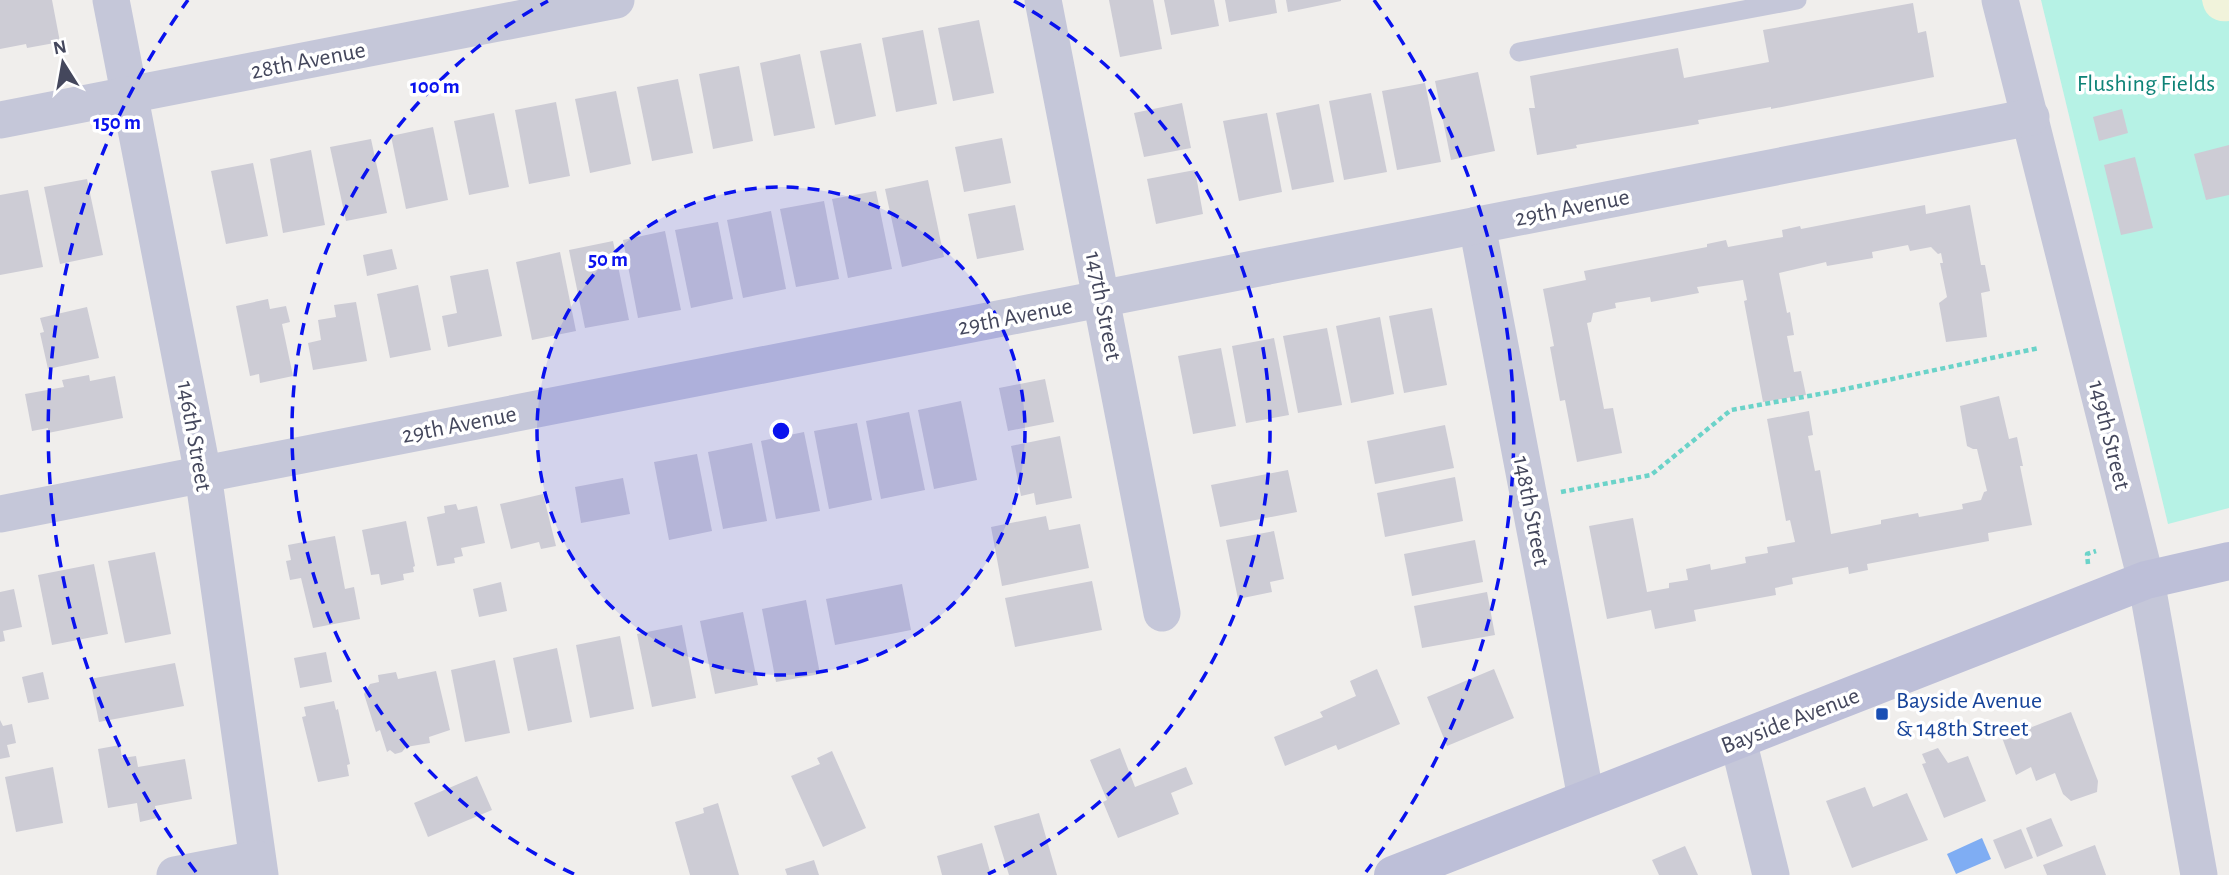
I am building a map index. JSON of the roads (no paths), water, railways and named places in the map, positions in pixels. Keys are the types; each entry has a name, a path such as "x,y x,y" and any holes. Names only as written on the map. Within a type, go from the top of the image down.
{"street":[{"name":"146th Street","path":"111,0 203,474 259,867"},
{"name":"28th Avenue","path":"0,120 616,0"},
{"name":"147th Street","path":"1043,0 1162,612"},
{"name":"149th Street","path":"2000,0 2146,580 2199,875"},
{"name":"29th Avenue","path":"0,514 2031,117"},
{"name":"148th Street","path":"1477,225 1586,798"},
{"name":"Bayside Avenue","path":"1393,875 2146,580 2229,561"},
{"path":"1738,740 1771,875"},
{"path":"175,875 259,867"}],"lane":[{"path":"1520,52 1797,0"}],"water":[{"path":"1982,838 1991,859 1956,874 1947,854"}],"place":[{"name":"Bayside Avenue & 148th Street","path":"1882,714"}],"park label":[{"name":"Flushing Fields","path":"2146,83"}]}
